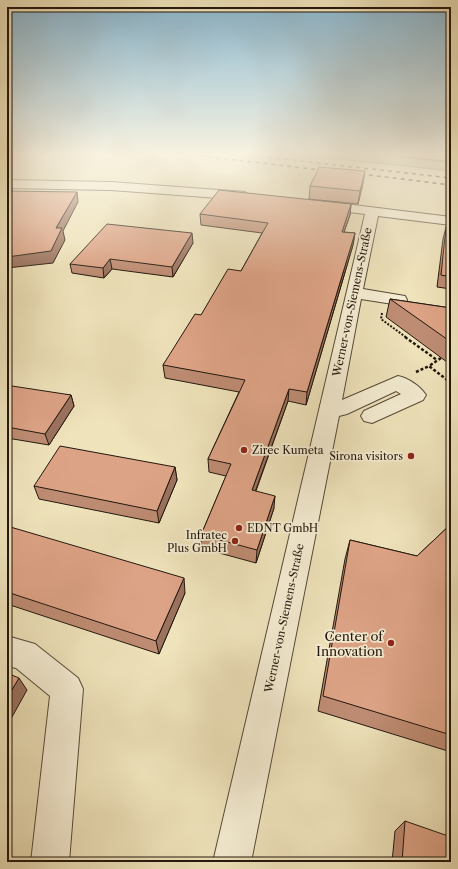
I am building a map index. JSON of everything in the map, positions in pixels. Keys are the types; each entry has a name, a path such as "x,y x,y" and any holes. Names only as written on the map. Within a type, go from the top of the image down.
{"street":[{"path":"203,194 257,198"},
{"path":"312,204 451,221"},
{"name":"Werner-von-Siemens-Straße","path":"232,862 372,211"},
{"path":"354,293 399,300"},
{"path":"340,409 398,382 416,395 372,416"},
{"path":"7,651 24,655 67,688 50,862"}],"path":[{"path":"382,310 381,319 437,360"},
{"path":"440,358 429,366 451,383"}],"building":[{"path":"7,194 76,194 56,228 62,228 51,251 7,257"},
{"path":"216,194 253,194 351,204 342,232 355,233 307,392 289,389 252,490 275,496 257,550 201,535 231,464 208,459 245,380 163,365 195,314 201,315 228,269 241,271 268,223 200,214"},
{"path":"107,224 192,233 172,267 110,259 103,268 70,264"},
{"path":"446,227 451,228 451,277 441,275"},
{"path":"390,299 451,308 451,342"},
{"path":"12,386 71,395 45,434 7,427 7,392"},
{"path":"60,446 175,467 157,511 34,486"},
{"name":"Center of Innovation","path":"451,524 451,735 323,696 350,540 417,556"},
{"path":"7,526 184,578 156,641 7,592"},
{"path":"7,673 19,678 7,698"},
{"path":"405,821 451,837 451,862 402,862"}],"place":[{"name":"Zirec Kumeta","path":"244,450"},
{"name":"Sirona visitors","path":"411,456"},
{"name":"EDNT GmbH","path":"239,528"},
{"name":"Infratec Plus GmbH","path":"235,541"},
{"name":"Center of Innovation","path":"391,643"}]}
